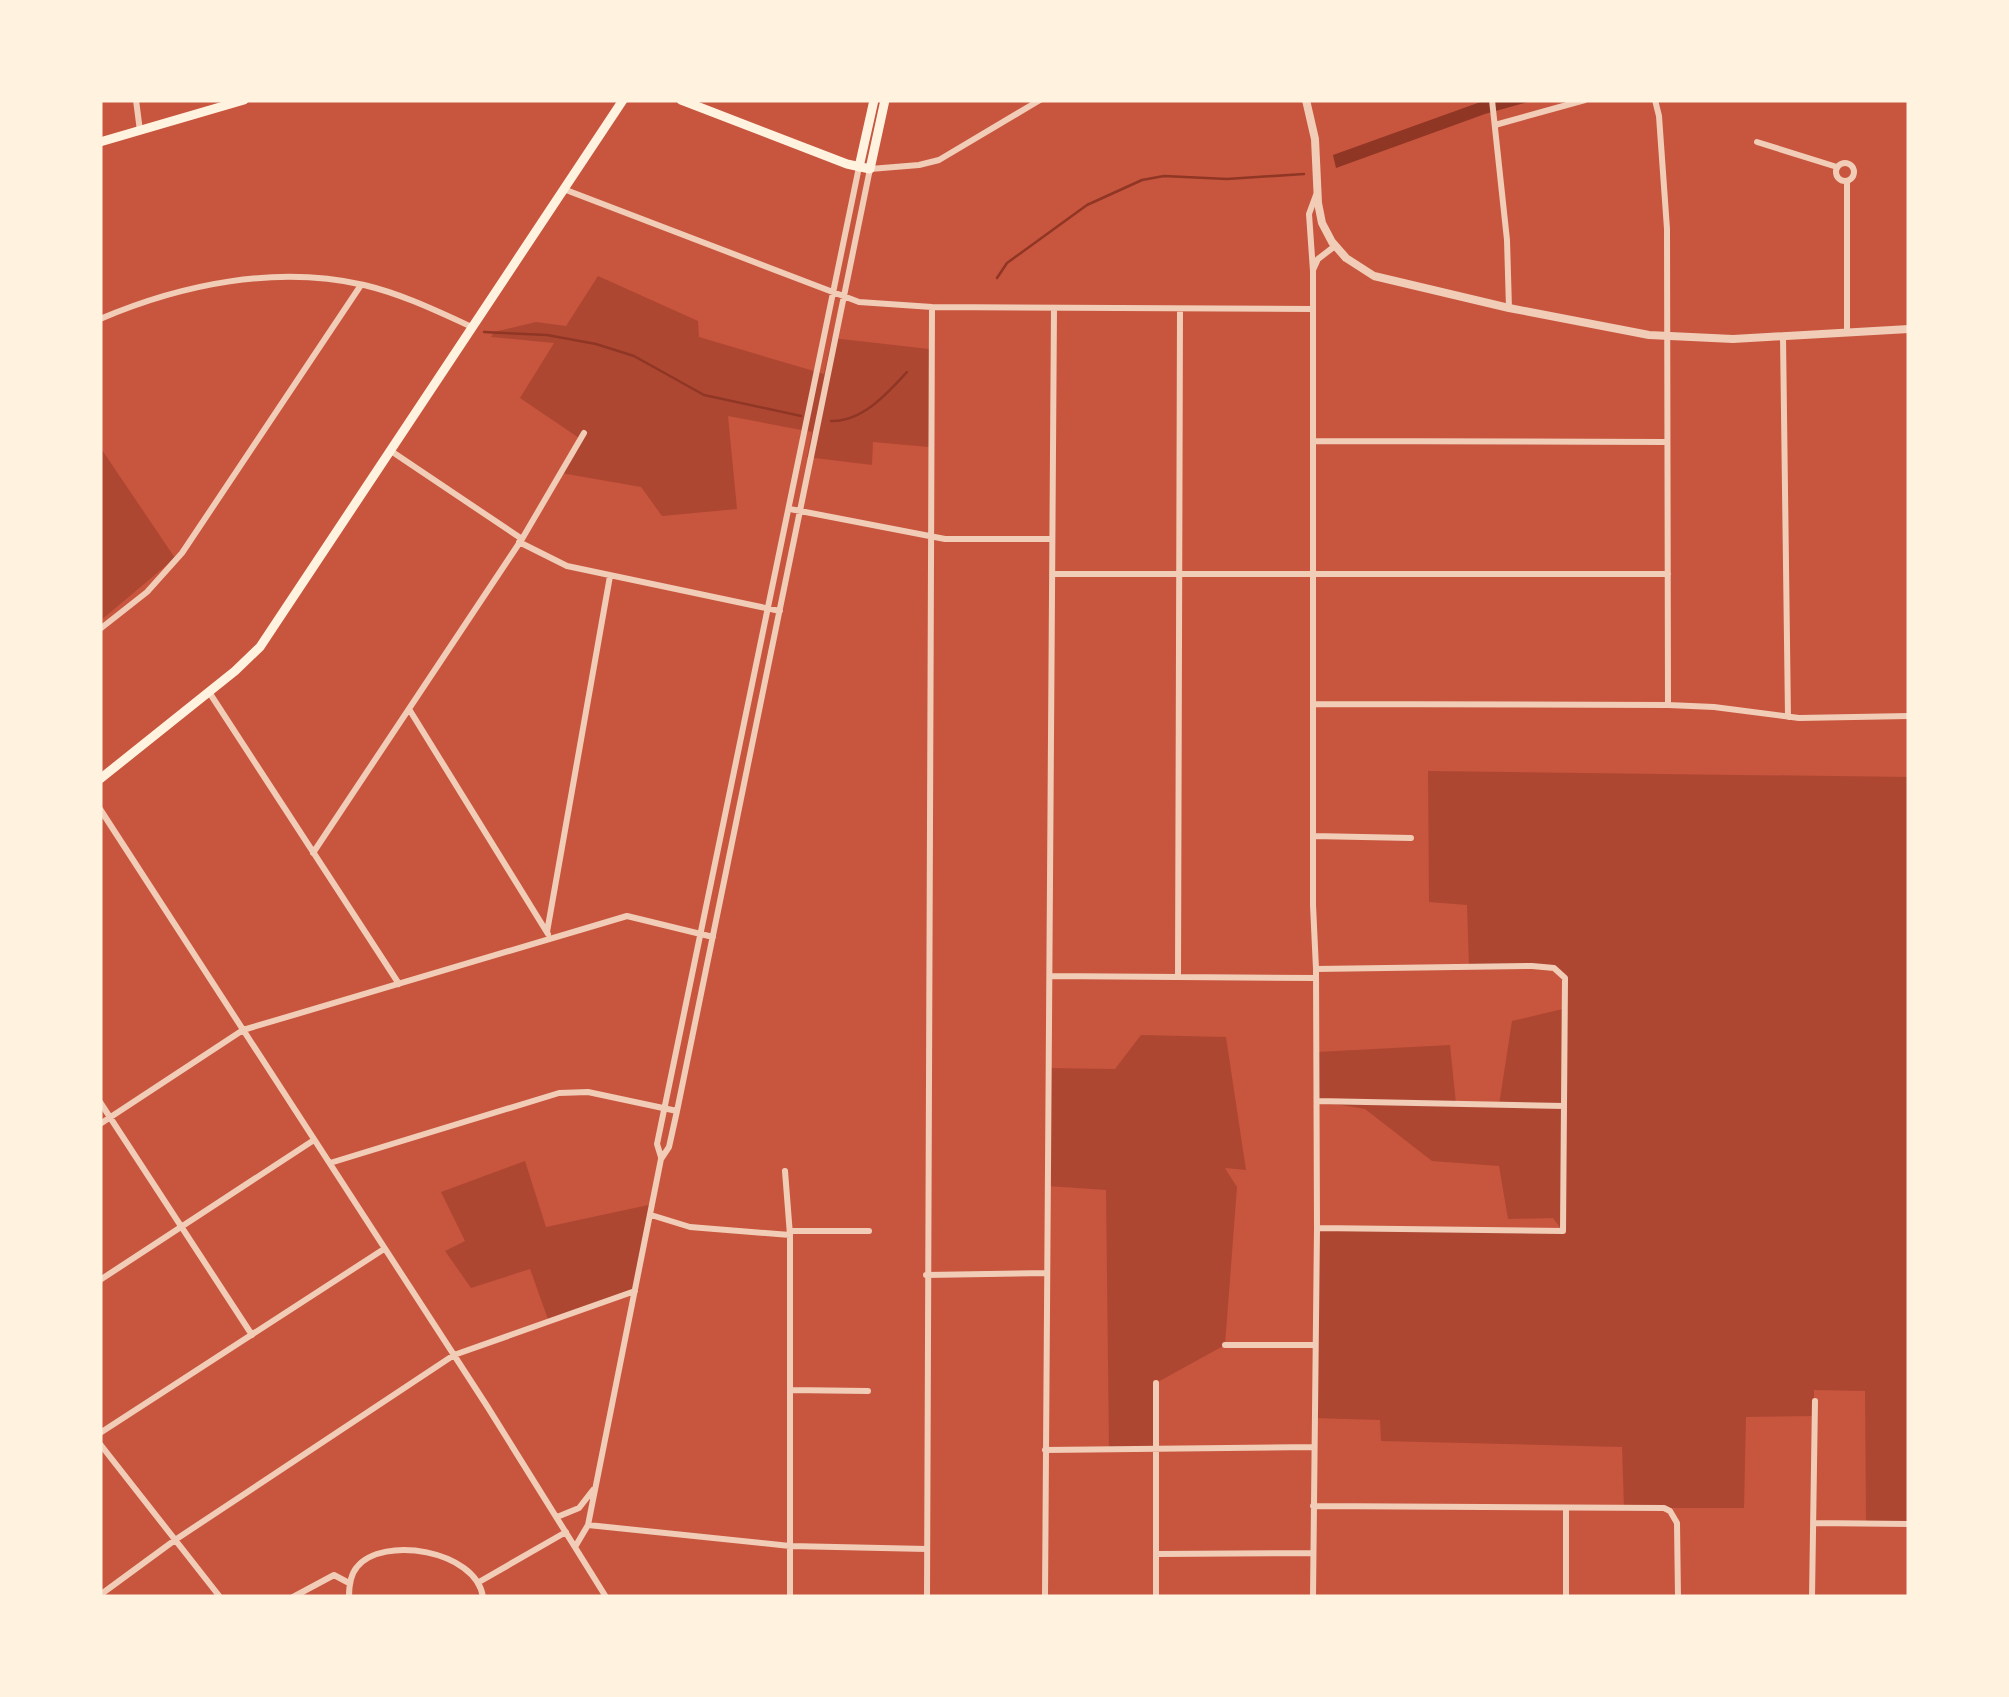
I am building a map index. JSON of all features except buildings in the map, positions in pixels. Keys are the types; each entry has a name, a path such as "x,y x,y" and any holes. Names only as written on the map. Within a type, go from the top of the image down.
{"main road":[{"path":"100,142 244,100"},
{"path":"100,779 260,647 623,100"},
{"path":"681,100 865,168"},
{"path":"865,168 874,100"},
{"path":"865,168 884,100"}],"street":[{"path":"136,100 140,131"},
{"path":"865,168 919,166 939,160 1040,100"},
{"path":"1306,100 1316,146 1322,223 1349,261 1374,276 1510,308 1668,336 1733,339 1909,329"},
{"path":"1492,100 1510,308"},
{"path":"1495,124 1585,100"},
{"path":"1655,100 1667,229 1668,705"},
{"path":"1757,142 1837,167 1846,163 1852,167 1854,174 1847,181 1847,333"},
{"path":"1837,167 1838,178 1847,181"},
{"path":"575,1547 588,1526 597,1484 651,1215 665,1108 834,295 865,168"},
{"path":"661,1158 669,1147 780,611 844,298 865,168"},
{"path":"566,190 834,295 884,305 1313,310"},
{"path":"1314,1597 1317,1228 1313,271 1309,214 1317,192"},
{"path":"1313,271 1318,258 1335,246"},
{"path":"100,319 156,298 224,282 288,277 361,284 416,302 474,328"},
{"path":"100,629 147,592 182,553 361,284"},
{"path":"927,1597 932,307"},
{"path":"1046,1597 1054,308"},
{"path":"1178,977 1180,310"},
{"path":"1783,337 1788,717"},
{"path":"313,853 520,540 584,434"},
{"path":"1313,441 1667,442"},
{"path":"392,451 549,560 780,611"},
{"path":"790,509 931,536 968,540 1052,539"},
{"path":"1052,574 1668,574"},
{"path":"549,936 610,576"},
{"path":"209,692 398,984"},
{"path":"1313,704 1668,705 1714,706 1788,717 1909,716"},
{"path":"409,709 549,936"},
{"path":"100,809 606,1597"},
{"path":"1313,836 1411,838"},
{"path":"100,1124 243,1030 549,936 627,916 713,936"},
{"path":"1050,976 1178,977 1532,966 1554,968 1565,978 1563,1231 1317,1228"},
{"path":"330,1163 559,1093 588,1092 677,1110"},
{"path":"1316,1101 1565,1106"},
{"path":"100,1102 252,1335"},
{"path":"100,1280 314,1140"},
{"path":"784,1171 790,1233 790,1597"},
{"path":"651,1215 690,1227 790,1233 869,1232"},
{"path":"100,1433 384,1249"},
{"path":"926,1276 1047,1274"},
{"path":"100,1595 175,1540 454,1355 636,1291"},
{"path":"1226,1345 1314,1344"},
{"path":"1156,1383 1156,1597"},
{"path":"790,1390 868,1391"},
{"path":"1812,1597 1815,1402"},
{"path":"100,1444 220,1597"},
{"path":"1045,1450 1313,1447"},
{"path":"556,1516 579,1508 597,1484"},
{"path":"1313,1506 1664,1508 1676,1518 1678,1597"},
{"path":"1566,1508 1566,1597"},
{"path":"1813,1523 1909,1524"},
{"path":"588,1526 790,1546 927,1549"},
{"path":"479,1582 566,1532"},
{"path":"349,1597 356,1568 367,1558 398,1551 442,1554 469,1570 479,1582 483,1597"},
{"path":"1157,1554 1312,1553"},
{"path":"293,1597 334,1575 350,1583"}],"shaded area":[{"path":"1486,100 1535,100 1336,168 1333,155"},
{"path":"598,276 698,321 699,337 824,374 832,338 929,349 929,447 873,442 872,465 807,457 812,432 728,416 737,509 662,516 641,487 561,473 582,440 520,398 554,343 491,337 494,332 536,322 566,326"},
{"path":"100,447 175,558 100,621"},
{"path":"1428,771 1909,777 1909,1524 1866,1524 1865,1391 1814,1390 1814,1416 1746,1417 1744,1508 1624,1508 1622,1447 1381,1441 1380,1420 1313,1418 1317,1228 1562,1230 1553,1218 1508,1219 1499,1166 1432,1161 1365,1109 1317,1101 1317,1052 1450,1045 1456,1104 1499,1105 1512,1021 1567,1008 1567,984 1554,968 1469,967 1467,905 1429,902"},
{"path":"1141,1035 1226,1037 1246,1170 1225,1168 1237,1187 1225,1345 1156,1383 1158,1449 1109,1449 1106,1190 1048,1186 1049,1068 1115,1069"},
{"path":"525,1161 546,1227 653,1204 636,1291 549,1322 530,1269 471,1288 445,1251 465,1241 441,1192"}],"waterway":[{"path":"997,278 1007,263 1087,205 1142,180 1164,176 1227,179 1304,174"},
{"path":"484,332 547,335 596,344 634,356 704,395 801,416"},
{"path":"831,421 864,411 907,372"}]}
